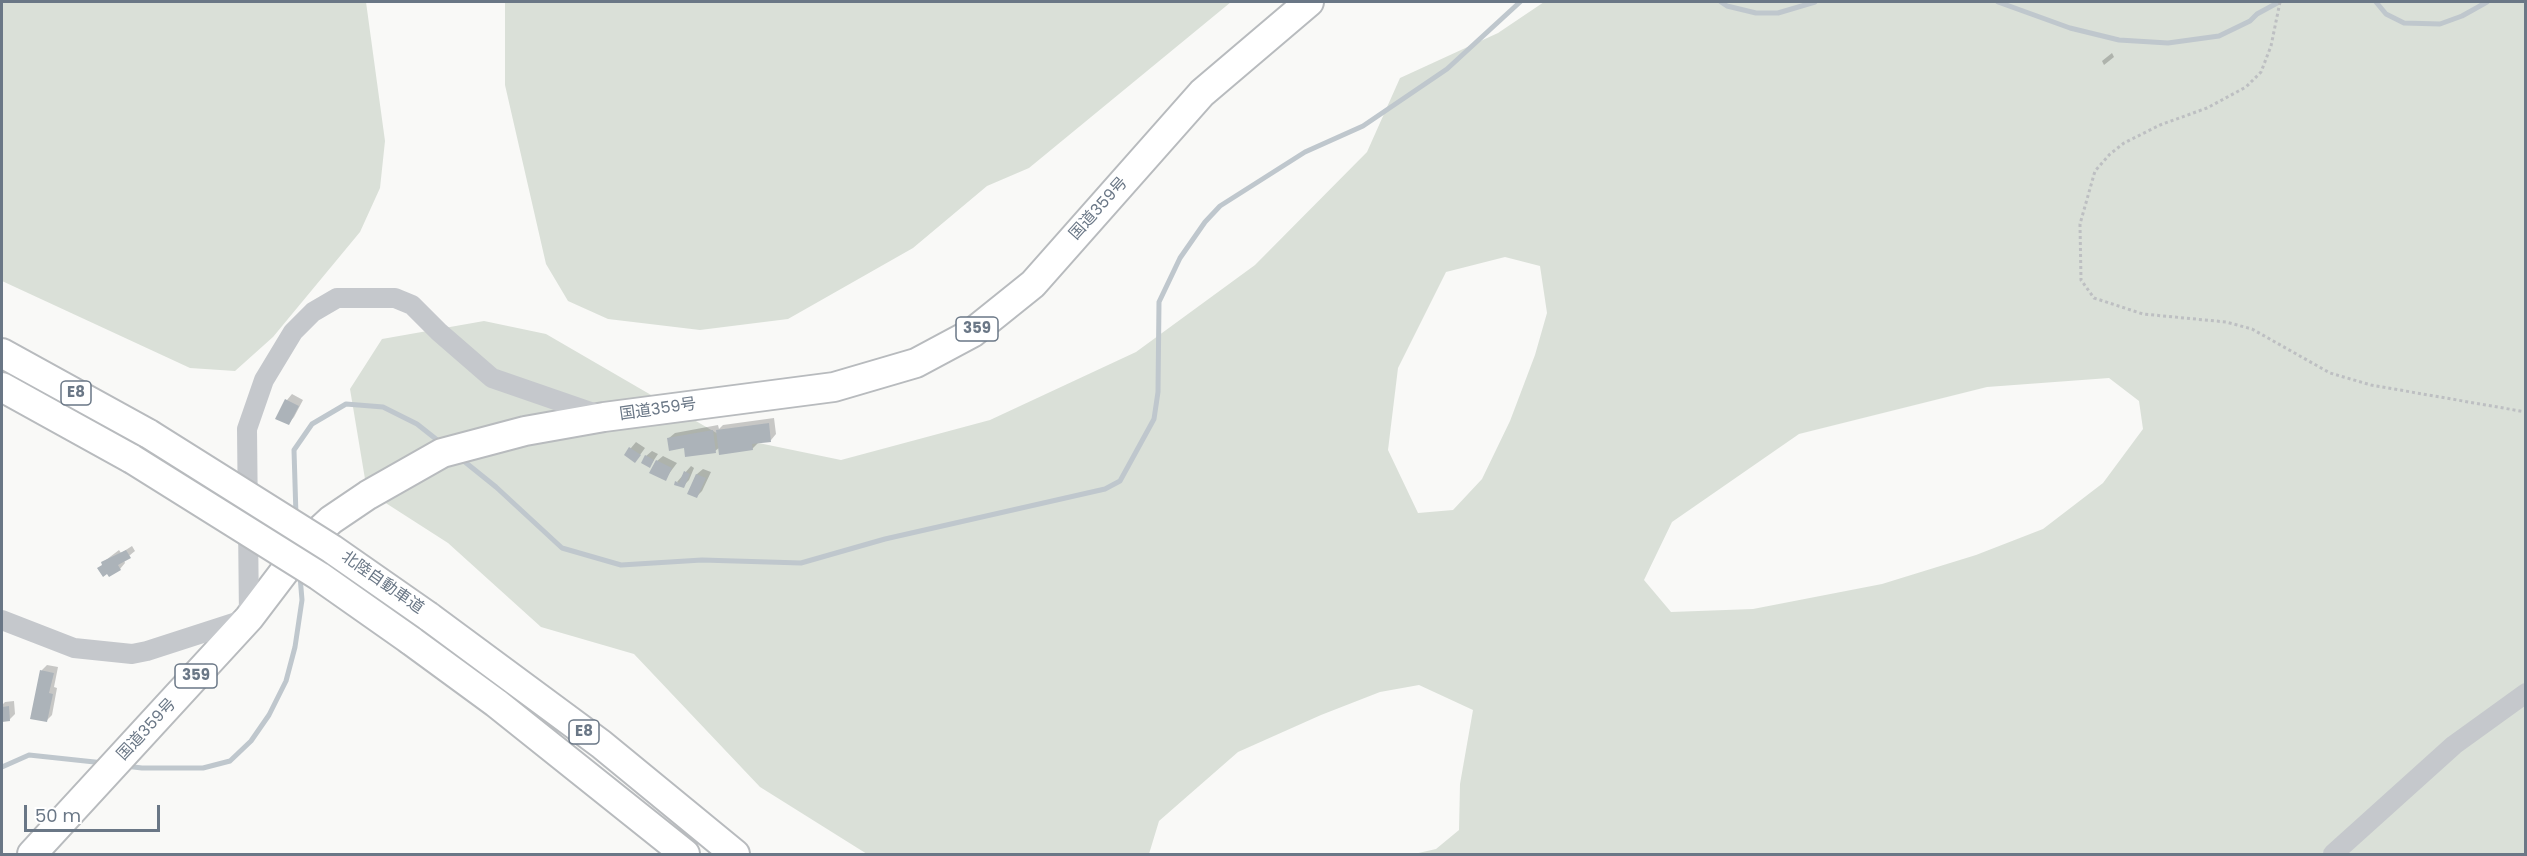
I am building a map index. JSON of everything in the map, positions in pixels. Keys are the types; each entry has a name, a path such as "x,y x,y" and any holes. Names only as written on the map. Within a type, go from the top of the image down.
{"highway":[{"name":"国道359号","path":"32,855 249,618 306,543 331,520 368,495 442,453 525,431 604,417 834,387 916,363 972,333 1033,284 1202,93 1309,2"},
{"name":"北陸自動車道","path":"2,353 149,434 323,543 428,616 601,744 735,855"},
{"name":"北陸自動車道","path":"2,387 132,459 319,576 496,703 685,855"}],"street":[{"path":"2,620 74,648 132,654 249,618 247,429 264,380 293,333 314,312 337,298 395,298 412,305 439,333 492,378 604,417"},
{"path":"2333,855 2454,745 2526,693"}],"path":[{"path":"2280,2 2271,46 2262,72 2246,87 2207,108 2160,125 2124,143 2110,154 2095,171 2080,224 2081,280 2094,298 2143,314 2226,322 2252,329 2330,373 2340,376 2371,385 2526,412"}],"shaded area":[{"path":"2,2 366,2 385,141 380,188 360,232 273,337 235,371 190,368 2,281"},
{"path":"505,2 1231,2 1029,168 987,186 913,248 788,319 700,330 608,319 568,301 546,264 505,85"},
{"path":"1544,2 2525,2 2525,854 1414,854 1436,849 1459,830 1460,784 1473,710 1419,685 1380,692 1238,752 1159,821 1149,854 867,854 760,787 634,654 541,627 448,543 367,491 350,389 382,339 484,321 546,334 720,435 841,460 990,420 1136,352 1255,265 1367,152 1400,78 1498,33","holes":["1505,257 1540,266 1547,313 1535,355 1510,421 1482,479 1453,510 1418,513 1388,450 1398,368 1446,272","2109,378 2139,401 2143,429 2103,483 2043,529 1976,555 1882,584 1753,609 1671,612 1644,580 1672,522 1799,434 1987,387"]}],"building":[{"path":"285,399 299,406 289,425 275,419"},
{"path":"769,423 771,442 752,444 753,450 719,455 716,430"},
{"path":"713,430 716,453 685,457 684,448 669,451 667,438"},
{"path":"629,447 641,455 635,463 624,455"},
{"path":"645,455 654,460 650,468 641,463"},
{"path":"656,460 672,468 666,481 649,473"},
{"path":"684,471 690,474 684,488 674,485 675,481 679,483"},
{"path":"696,474 706,478 697,498 687,494"},
{"path":"126,550 131,558 118,565 121,570 109,577 107,574 103,577 97,568 102,565 101,562"},
{"path":"40,670 54,673 49,693 53,694 47,722 30,719"},
{"path":"9,706 10,721 2,722 2,707"}],"waterway":[{"path":"460,458 496,487 562,548 621,565 702,560 801,563 885,539 1105,489 1120,481 1154,419 1158,392 1159,302 1180,258 1205,222 1220,206 1305,152 1363,126 1447,69 1520,2"},
{"path":"1721,2 1727,6 1756,13 1778,13 1815,2"},
{"path":"1998,2 2070,28 2119,40 2168,43 2219,36 2250,21 2257,14 2279,2"},
{"path":"2376,2 2386,14 2404,23 2440,24 2462,16 2487,2"},
{"path":"296,516 294,450 312,424 346,404 383,407 417,424 441,443"},
{"path":"125,766 203,768 230,761 251,741 269,715 286,681 295,647 302,600 300,576"},
{"path":"2,767 29,755 104,763"}]}
